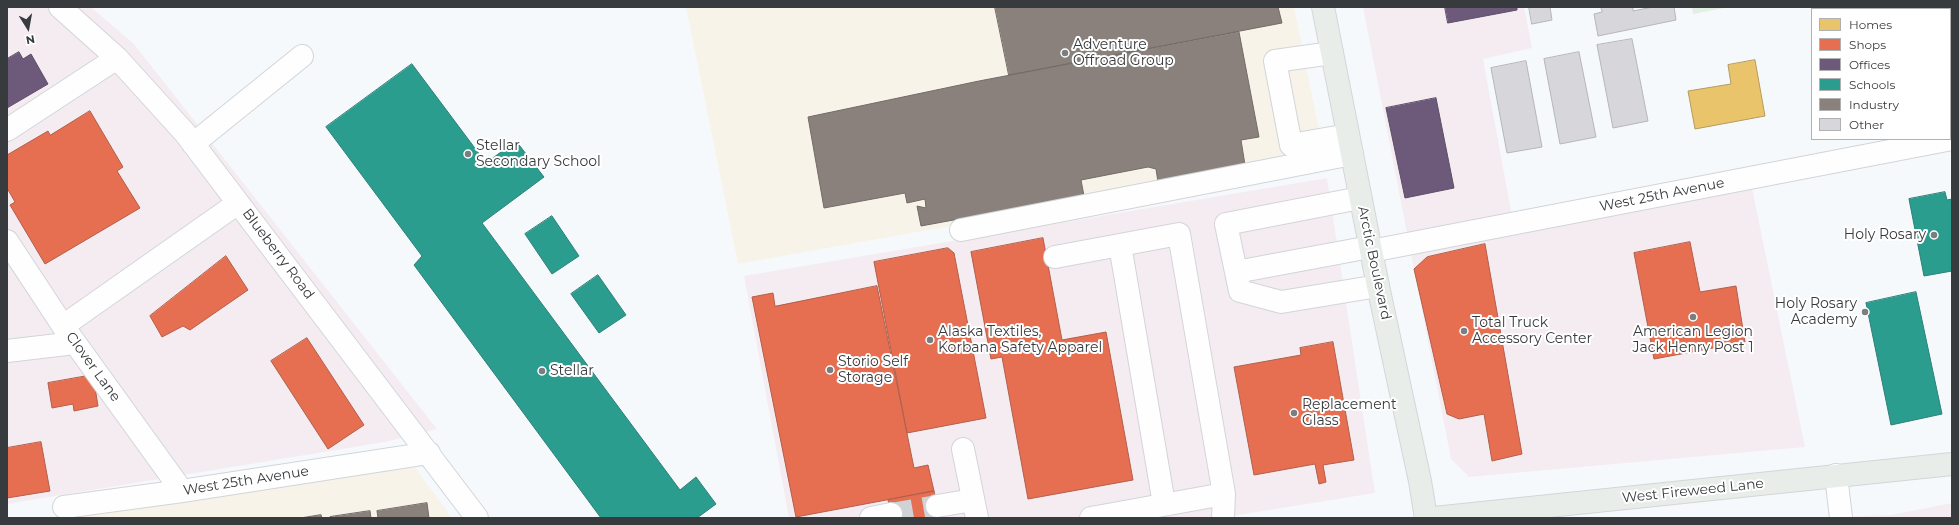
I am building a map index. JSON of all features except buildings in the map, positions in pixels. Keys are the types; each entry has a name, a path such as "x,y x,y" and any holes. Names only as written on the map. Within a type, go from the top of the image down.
{"main road":[{"name":"Arctic Boulevard","path":"1323,7 1360,198 1420,481 1426,518"},
{"name":"West Fireweed Lane","path":"1434,518 1567,511 1836,475 1952,464"}],"street":[{"name":"Blueberry Road","path":"60,7 117,58 193,144 429,452 477,518"},
{"path":"1332,53 1275,61 1291,146 1350,144"},
{"path":"193,144 302,56"},
{"path":"7,130 117,58"},
{"name":"West 25th Avenue","path":"1236,272 1371,249 1947,140"},
{"path":"962,230 1350,144"},
{"path":"1360,198 1226,224 1240,291 1281,302 1378,286"},
{"path":"63,326 238,203"},
{"path":"1055,257 1179,234 1224,494 1222,518"},
{"name":"Clover Lane","path":"7,241 63,326 182,491"},
{"path":"1120,245 1164,504"},
{"path":"7,352 76,343"},
{"path":"937,506 975,509 963,449"},
{"name":"West 25th Avenue","path":"64,507 182,491 429,452"},
{"path":"1836,475 1842,518"},
{"path":"1091,518 1224,494"}],"shaded area":[{"path":"7,7 91,7 134,44 437,429 385,442 7,504"},
{"path":"686,7 1294,7 1325,159 738,264"},
{"path":"1363,7 1524,7 1532,48 1483,59 1515,232 1752,188 1805,447 1469,477 1451,459"},
{"path":"1327,178 1375,493 1220,518 789,518 744,276"},
{"path":"415,467 452,518 49,518"},
{"path":"1952,503 1952,518 1810,518 1891,515"}],"green space":[{"path":"1692,7 1729,7 1693,14"}],"tunnel":[{"path":"891,514 937,506"}],"place":[{"name":"Adventure Offroad Group","path":"1065,53"},
{"name":"Stellar Secondary School","path":"468,154"},
{"name":"Holy Rosary","path":"1934,235"},
{"name":"Holy Rosary Academy","path":"1865,312"},
{"name":"American Legion Jack Henry Post 1","path":"1693,317"},
{"name":"Total Truck Accessory Center","path":"1464,331"},
{"name":"Alaska Textiles, Korbana Safety Apparel","path":"930,340"},
{"name":"Storio Self Storage","path":"830,370"},
{"name":"Stellar","path":"542,371"},
{"name":"Replacement Glass","path":"1294,413"}]}
